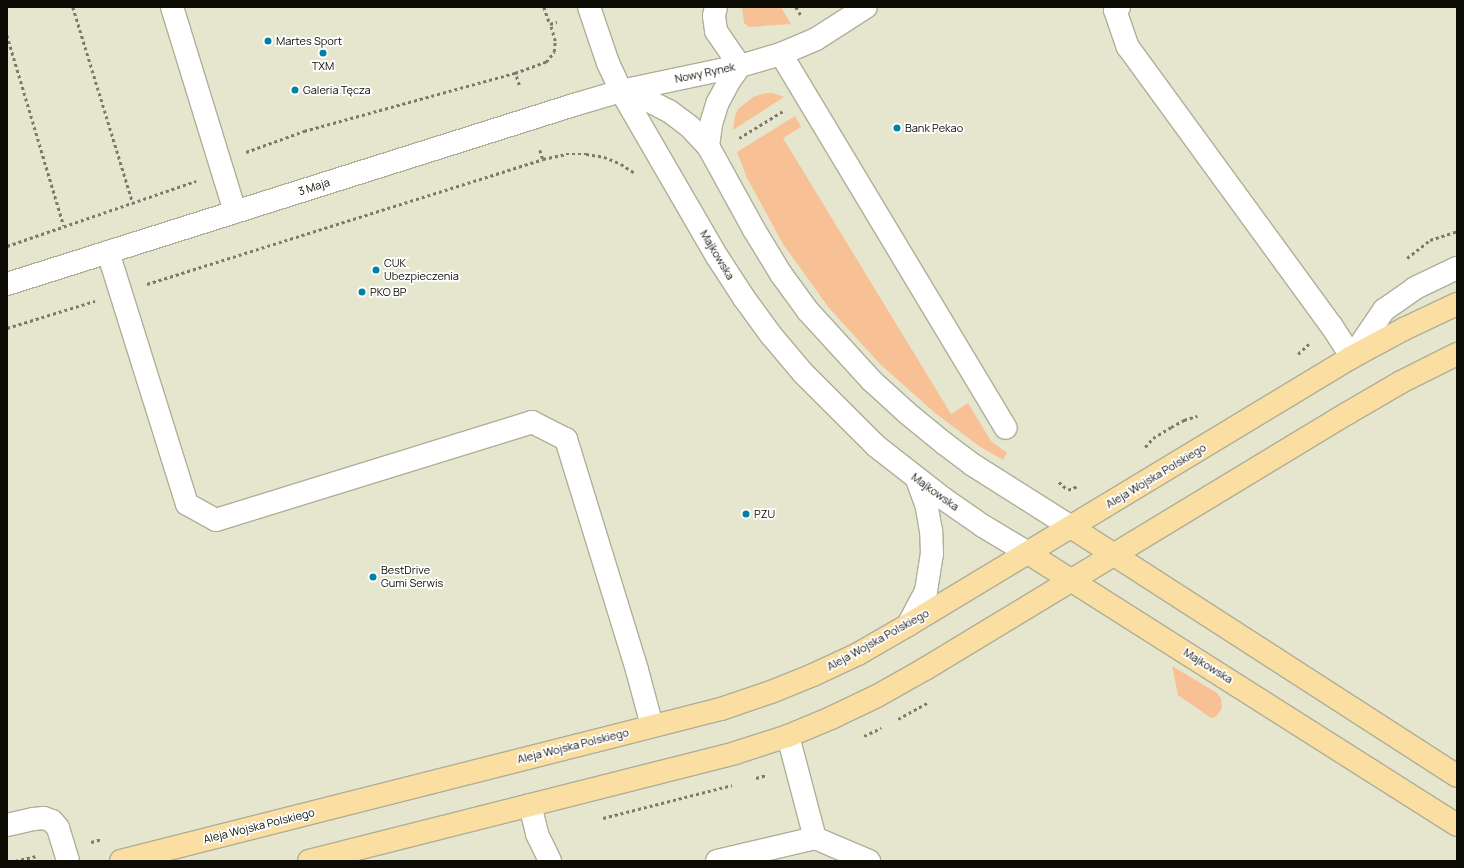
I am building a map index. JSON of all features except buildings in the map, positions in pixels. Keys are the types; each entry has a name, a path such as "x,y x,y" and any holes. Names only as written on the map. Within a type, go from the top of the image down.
{"main road":[{"name":"Aleja Wojska Polskiego","path":"121,861 721,709 771,692 813,675 858,654 908,625 1352,357 1404,329 1457,304"},
{"path":"309,861 735,753 788,736 877,696 925,669 1348,413 1447,366 1457,354"},
{"path":"1070,527 1457,776"},
{"name":"Majkowska","path":"1028,553 1457,824"}],"street":[{"path":"172,7 235,212"},
{"path":"589,7 608,63 621,91 645,98 669,111 690,127 708,146 753,228 781,274 808,311 847,354 907,413 945,444 973,465 1070,527"},
{"path":"708,146 711,124 717,104 728,83 740,66 716,31 714,16 716,7"},
{"name":"Nowy Rynek","path":"621,91 740,66 781,54 816,39 866,7"},
{"path":"1119,7 1115,10 1128,47 1331,325 1352,357 1384,310 1415,288 1457,268"},
{"path":"781,54 1006,428"},
{"name":"3 Maja","path":"7,284 502,126 621,91"},
{"name":"Majkowska","path":"621,91 718,258 744,298 771,335 803,373 876,446 917,480 982,526 1028,553"},
{"path":"108,252 186,504 216,520 532,422 566,439 637,670 652,726"},
{"path":"908,625 926,591 932,554 931,531 926,504 917,480"},
{"path":"788,736 816,838"},
{"path":"530,805 537,834 550,861"},
{"path":"7,826 34,818 44,818 52,821 58,828 68,861"},
{"path":"717,861 816,838 869,861"}],"path":[{"path":"73,7 133,202"},
{"path":"7,246 198,180 220,162 304,131 515,73 546,62 554,52 555,41 544,7"},
{"path":"796,7 802,17"},
{"path":"550,24 558,22"},
{"path":"7,35 64,226"},
{"path":"515,73 519,85"},
{"path":"735,140 790,107"},
{"path":"540,150 543,159"},
{"path":"7,328 543,159 566,154 604,157 621,164 640,177"},
{"path":"1407,259 1430,240 1457,231"},
{"path":"1297,355 1331,325"},
{"path":"1142,449 1154,438 1184,420 1204,413"},
{"path":"1060,482 1068,490 1081,485"}],"shaded area":[{"path":"742,7 781,7 791,24 749,27 744,23"},
{"path":"766,93 773,93 784,97 733,130 735,116 738,109 753,97"},
{"path":"795,116 801,127 783,138 951,414 968,403 991,441 1007,453 1003,460 979,446 935,413 881,365 829,308 783,244 747,178 737,152"},
{"path":"1172,666 1217,693 1221,699 1222,708 1216,717 1211,718 1178,695"}],"place":[{"name":"Martes Sport","path":"268,41"},
{"name":"TXM","path":"323,53"},
{"name":"Galeria Tęcza","path":"295,90"},
{"name":"Bank Pekao","path":"897,128"},
{"name":"CUK Ubezpieczenia","path":"376,270"},
{"name":"PKO BP","path":"362,292"},
{"name":"PZU","path":"746,514"},
{"name":"BestDrive Gumi Serwis","path":"373,577"}]}
